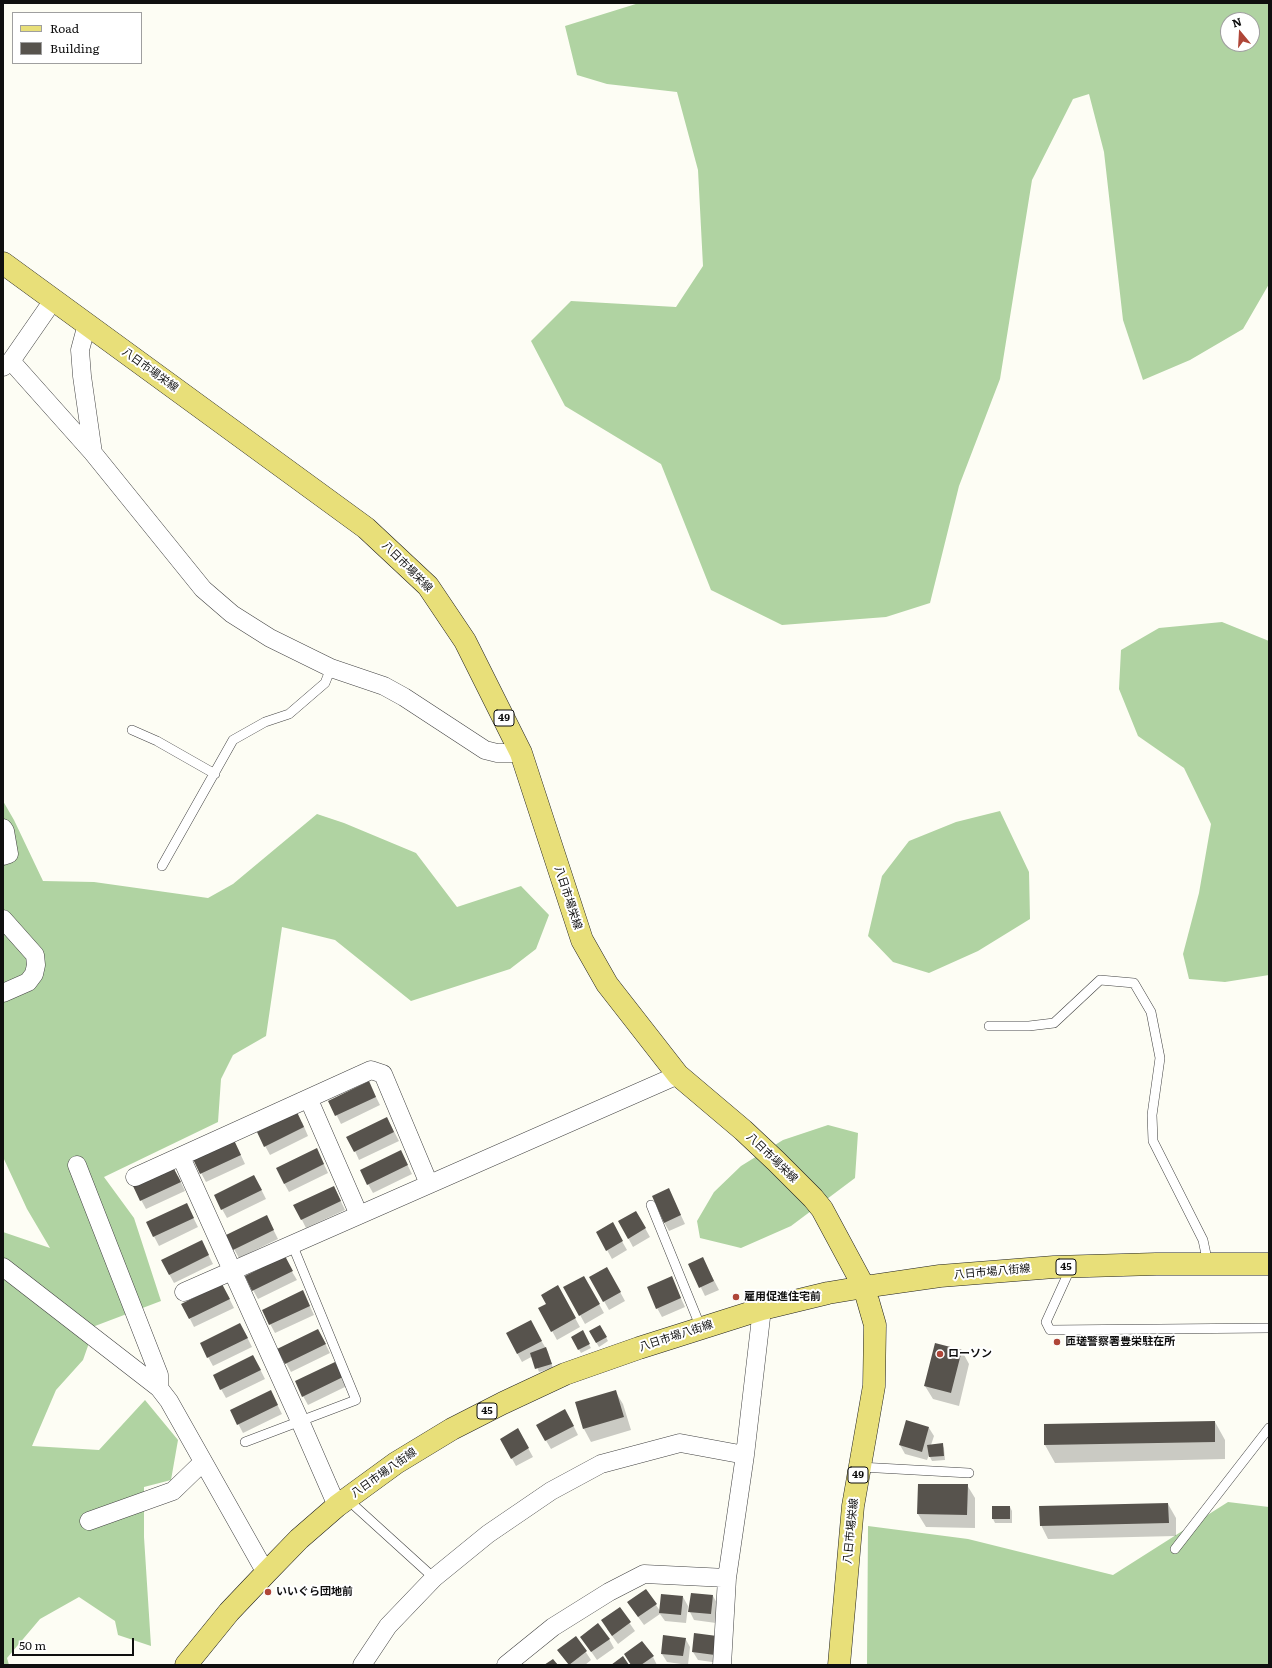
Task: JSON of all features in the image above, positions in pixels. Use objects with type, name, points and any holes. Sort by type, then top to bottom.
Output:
[{"type":"main road","name":"八日市場栄線","points":[[3,263],[366,528],[428,586],[465,641],[521,753],[582,940],[607,984],[678,1075],[743,1130],[813,1198],[822,1209],[864,1287],[875,1325],[874,1386],[853,1506],[839,1665]]},
{"type":"main road","name":"八日市場八街線","points":[[186,1665],[229,1612],[266,1573],[299,1539],[342,1503],[396,1463],[452,1430],[503,1403],[565,1374],[639,1348],[762,1309],[864,1287],[940,1276],[1072,1266],[1269,1264]]},
{"type":"street","points":[[54,300],[7,364],[93,453],[203,589],[232,614],[270,638],[331,668],[384,686],[404,697],[486,750],[497,753],[521,753]]},
{"type":"street","points":[[88,324],[80,350],[82,376],[93,453]]},
{"type":"street","points":[[3,828],[5,831],[9,854],[3,856]]},
{"type":"street","points":[[3,919],[35,956],[36,965],[34,974],[28,982],[3,993]]},
{"type":"street","points":[[135,1177],[309,1100],[372,1070],[383,1074],[428,1184]]},
{"type":"street","points":[[184,1292],[678,1075]]},
{"type":"street","points":[[309,1100],[359,1215]]},
{"type":"street","points":[[181,1157],[300,1421],[342,1503]]},
{"type":"street","points":[[77,1165],[159,1375],[159,1388]]},
{"type":"street","points":[[3,1267],[159,1388],[169,1401],[266,1573]]},
{"type":"street","points":[[722,1665],[727,1578],[745,1455],[762,1309]]},
{"type":"street","points":[[362,1665],[388,1626],[434,1578],[488,1534],[551,1491],[601,1464],[680,1443],[745,1455]]},
{"type":"street","points":[[89,1521],[173,1491],[203,1462]]},
{"type":"street","points":[[506,1665],[553,1627],[609,1592],[644,1574],[727,1578]]},
{"type":"lane","points":[[162,866],[233,740],[265,722],[289,714],[325,683],[331,668]]},
{"type":"lane","points":[[132,730],[157,741],[215,774]]},
{"type":"lane","points":[[989,1026],[1028,1026],[1054,1023],[1100,980],[1134,983],[1151,1012],[1160,1058],[1152,1115],[1153,1140],[1203,1240],[1208,1264]]},
{"type":"lane","points":[[651,1205],[701,1328]]},
{"type":"lane","points":[[245,1442],[356,1400],[292,1244]]},
{"type":"lane","points":[[1072,1266],[1046,1322],[1050,1330],[1269,1328]]},
{"type":"lane","points":[[1175,1549],[1269,1428]]},
{"type":"lane","points":[[860,1467],[969,1472]]},
{"type":"lane","points":[[342,1503],[434,1578]]},
{"type":"green space","points":[[639,3],[1269,3],[1269,284],[1243,329],[1190,360],[1143,380],[1123,320],[1104,152],[1089,94],[1073,99],[1032,180],[1000,379],[959,486],[930,603],[886,617],[782,625],[711,590],[661,464],[565,406],[531,341],[571,301],[676,307],[703,266],[698,170],[677,92],[607,84],[577,75],[565,26]]},
{"type":"green space","points":[[1222,622],[1269,641],[1269,975],[1225,982],[1189,979],[1183,954],[1199,893],[1211,824],[1184,768],[1138,736],[1119,689],[1121,650],[1159,628]]},
{"type":"green space","points":[[3,801],[14,820],[43,881],[94,882],[208,898],[233,884],[317,814],[344,823],[416,853],[457,907],[521,886],[549,915],[536,949],[510,969],[411,1001],[335,940],[282,927],[266,1036],[233,1055],[221,1079],[218,1122],[104,1177],[134,1218],[161,1301],[95,1326],[83,1360],[56,1390],[32,1446],[99,1450],[145,1400],[178,1440],[171,1480],[144,1487],[144,1537],[151,1646],[118,1635],[115,1621],[79,1597],[40,1619],[7,1658],[9,1665],[3,1665],[3,1232],[50,1248],[27,1209],[3,1157]]},
{"type":"green space","points":[[1000,811],[1029,872],[1030,919],[978,951],[929,973],[893,962],[868,936],[882,876],[909,841],[956,822]]},
{"type":"green space","points":[[828,1125],[858,1133],[855,1178],[791,1226],[741,1248],[700,1238],[697,1221],[714,1192],[741,1166],[783,1140]]},
{"type":"green space","points":[[1228,1502],[1269,1507],[1269,1665],[867,1665],[868,1526],[968,1539],[1113,1575]]},
{"type":"building","points":[[369,1081],[376,1097],[335,1116],[328,1101]]},
{"type":"building","points":[[297,1112],[304,1127],[264,1147],[257,1132]]},
{"type":"building","points":[[387,1117],[394,1132],[354,1152],[346,1137]]},
{"type":"building","points":[[234,1140],[241,1155],[200,1174],[193,1159]]},
{"type":"building","points":[[317,1148],[324,1164],[284,1184],[276,1168]]},
{"type":"building","points":[[401,1150],[408,1165],[367,1185],[360,1170]]},
{"type":"building","points":[[173,1167],[181,1182],[140,1201],[133,1186]]},
{"type":"building","points":[[254,1175],[262,1190],[221,1210],[214,1195]]},
{"type":"building","points":[[334,1186],[341,1201],[301,1220],[293,1205]]},
{"type":"building","points":[[669,1188],[681,1215],[664,1223],[652,1196]]},
{"type":"building","points":[[187,1203],[194,1218],[153,1237],[146,1222]]},
{"type":"building","points":[[636,1211],[646,1228],[628,1239],[618,1221]]},
{"type":"building","points":[[267,1215],[274,1230],[233,1250],[226,1235]]},
{"type":"building","points":[[613,1222],[623,1241],[606,1251],[596,1232]]},
{"type":"building","points":[[202,1240],[209,1255],[169,1275],[161,1260]]},
{"type":"building","points":[[285,1256],[293,1271],[252,1291],[245,1276]]},
{"type":"building","points":[[703,1257],[714,1281],[699,1288],[688,1264]]},
{"type":"building","points":[[607,1267],[621,1292],[603,1302],[589,1277]]},
{"type":"building","points":[[584,1276],[600,1304],[579,1316],[563,1287]]},
{"type":"building","points":[[672,1276],[681,1298],[656,1309],[647,1287]]},
{"type":"building","points":[[222,1284],[230,1299],[189,1319],[181,1304]]},
{"type":"building","points":[[558,1285],[576,1318],[551,1332],[538,1308],[546,1304],[541,1295]]},
{"type":"building","points":[[303,1290],[310,1306],[269,1325],[262,1310]]},
{"type":"building","points":[[531,1320],[542,1341],[517,1354],[506,1333]]},
{"type":"building","points":[[240,1323],[248,1338],[207,1358],[200,1343]]},
{"type":"building","points":[[600,1325],[607,1337],[596,1343],[589,1331]]},
{"type":"building","points":[[318,1329],[326,1344],[285,1364],[277,1349]]},
{"type":"building","points":[[583,1330],[590,1344],[578,1350],[571,1337]]},
{"type":"building","points":[[935,1343],[962,1350],[951,1393],[924,1386]]},
{"type":"building","points":[[546,1347],[552,1364],[535,1369],[530,1353]]},
{"type":"building","points":[[253,1355],[261,1370],[220,1390],[213,1375]]},
{"type":"building","points":[[335,1362],[343,1377],[302,1397],[295,1381]]},
{"type":"building","points":[[271,1390],[278,1405],[237,1425],[230,1410]]},
{"type":"building","points":[[616,1390],[624,1417],[583,1429],[575,1402]]},
{"type":"building","points":[[565,1409],[574,1426],[545,1441],[536,1425]]},
{"type":"building","points":[[906,1420],[929,1427],[922,1452],[899,1445]]},
{"type":"building","points":[[1215,1421],[1215,1442],[1044,1445],[1044,1424]]},
{"type":"building","points":[[518,1428],[529,1448],[511,1459],[500,1439]]},
{"type":"building","points":[[943,1443],[944,1456],[929,1457],[927,1445]]},
{"type":"building","points":[[918,1484],[968,1484],[967,1515],[917,1514]]},
{"type":"building","points":[[1168,1503],[1169,1523],[1040,1526],[1039,1506]]},
{"type":"building","points":[[992,1506],[1010,1506],[1010,1519],[992,1519]]},
{"type":"building","points":[[646,1589],[657,1604],[638,1617],[627,1602]]},
{"type":"building","points":[[691,1593],[713,1595],[711,1614],[688,1612]]},
{"type":"building","points":[[661,1594],[683,1596],[681,1615],[659,1613]]},
{"type":"building","points":[[620,1607],[631,1622],[612,1636],[601,1620]]},
{"type":"building","points":[[598,1623],[610,1639],[591,1652],[580,1637]]},
{"type":"building","points":[[694,1633],[717,1636],[715,1655],[692,1652]]},
{"type":"building","points":[[663,1635],[686,1638],[683,1656],[661,1654]]},
{"type":"building","points":[[576,1636],[587,1651],[569,1665],[557,1650]]},
{"type":"building","points":[[642,1641],[654,1656],[641,1665],[631,1665],[624,1654]]},
{"type":"building","points":[[623,1656],[629,1665],[611,1665]]},
{"type":"building","points":[[553,1659],[558,1665],[544,1665]]},
{"type":"place","name":"雇用促進住宅前","points":[[736,1297]]},
{"type":"place","name":"匝瑳警察署豊栄駐在所","points":[[1057,1342]]},
{"type":"place","name":"ローソン","points":[[940,1354]]},
{"type":"place","name":"いいぐら団地前","points":[[268,1592]]}]
